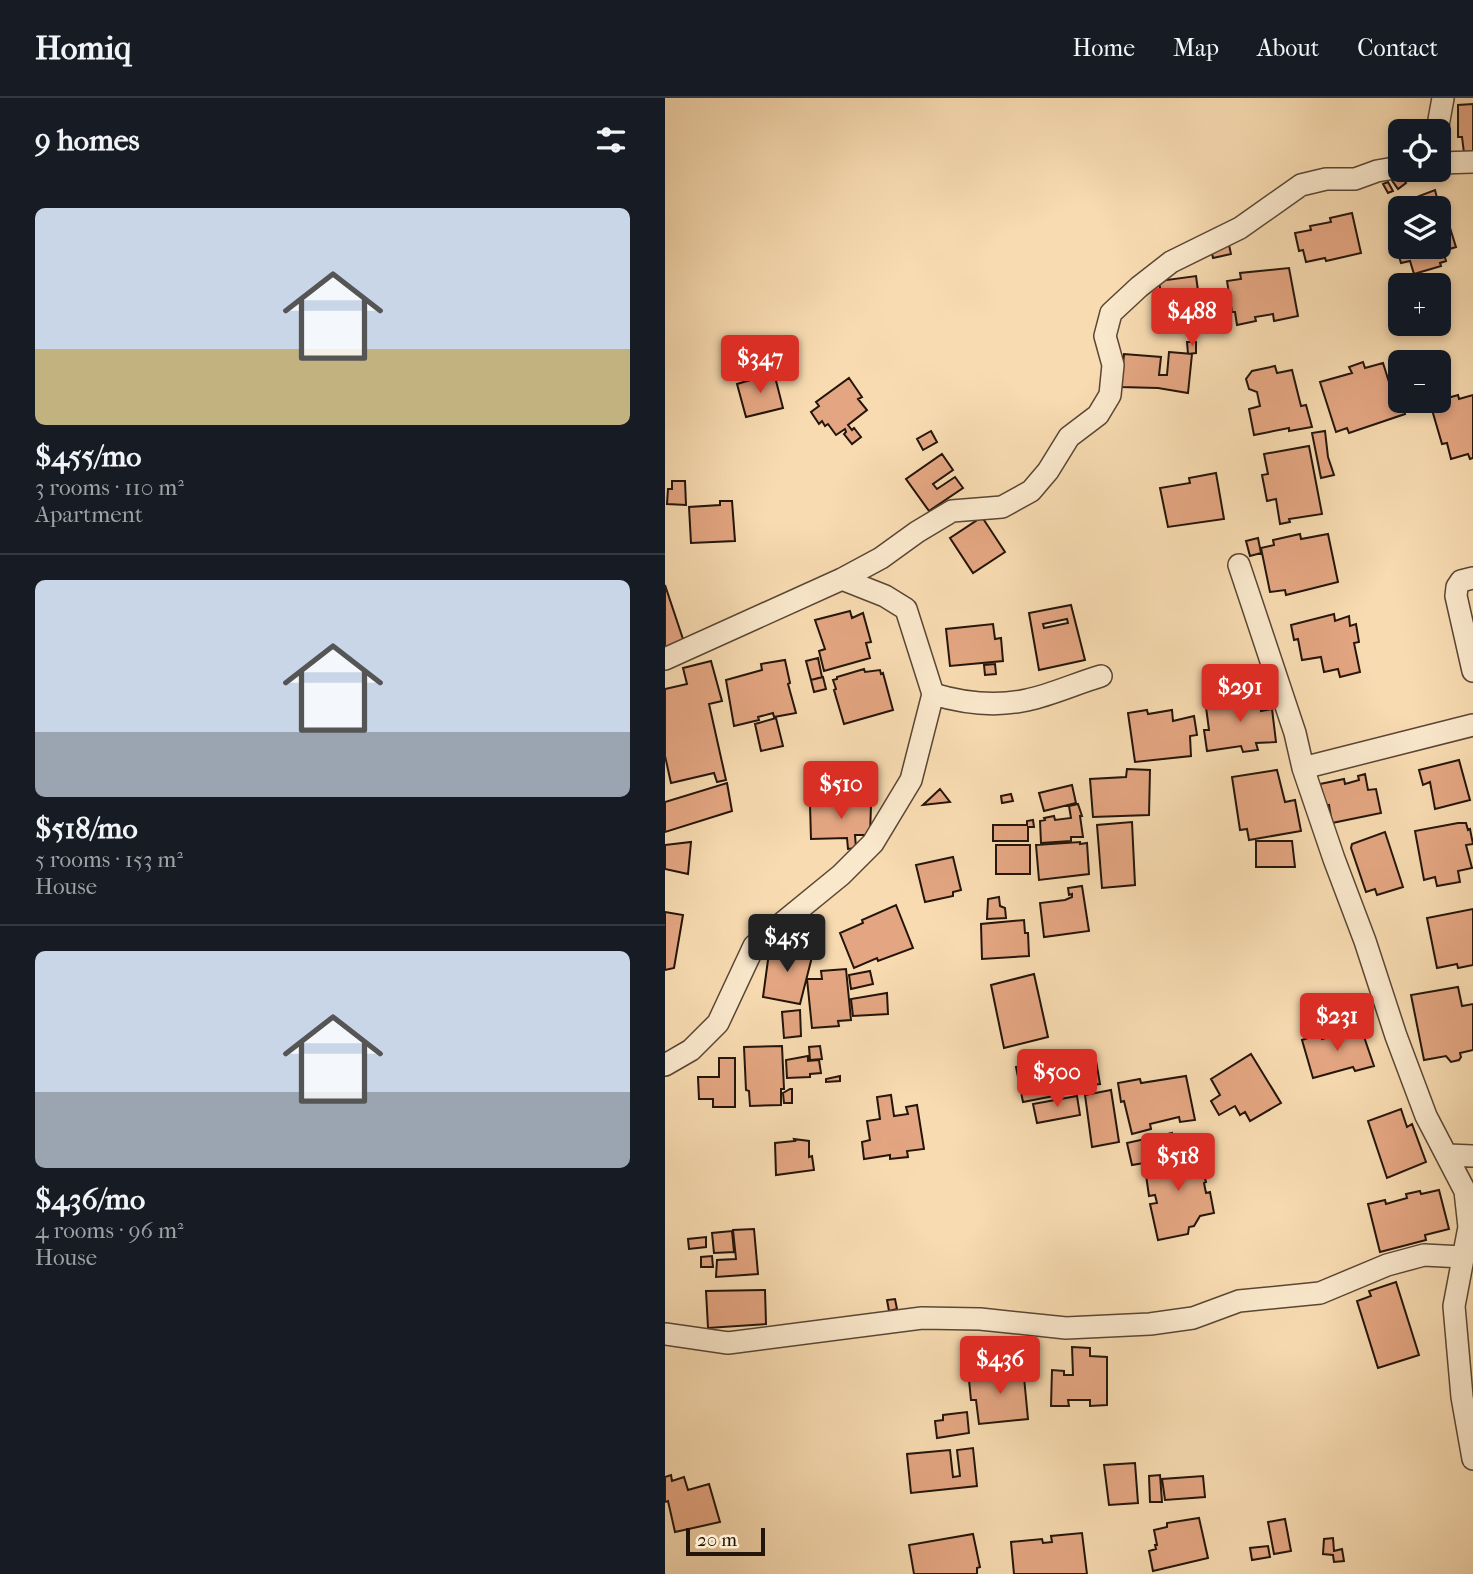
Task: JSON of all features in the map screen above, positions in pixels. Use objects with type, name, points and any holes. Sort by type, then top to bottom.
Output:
[{"type":"street","points":[[1439,119],[1443,98]]},
{"type":"street","points":[[1451,163],[1473,162]]},
{"type":"street","points":[[665,659],[842,579],[881,558],[952,511],[1002,507],[1031,491],[1048,471],[1069,437],[1098,415],[1110,394],[1113,365],[1105,336],[1111,313],[1139,286],[1171,262],[1240,228],[1301,185],[1326,179],[1355,179],[1388,169]]},
{"type":"street","points":[[1239,565],[1295,733],[1303,768],[1365,941],[1395,1037],[1426,1116],[1465,1191],[1469,1227],[1454,1306],[1462,1397],[1473,1459]]},
{"type":"street","points":[[1473,578],[1461,581],[1456,596],[1473,671]]},
{"type":"street","points":[[665,1065],[691,1050],[718,1023],[754,946],[815,898],[873,843],[911,780],[933,694],[905,609],[885,596],[842,579]]},
{"type":"street","points":[[933,694],[979,704],[1027,700],[1101,676]]},
{"type":"street","points":[[1303,768],[1473,725]]},
{"type":"street","points":[[1448,1155],[1473,1156]]},
{"type":"street","points":[[665,1334],[728,1343],[922,1318],[980,1319],[1066,1328],[1150,1324],[1193,1318],[1239,1301],[1319,1293],[1387,1265],[1424,1255],[1464,1257]]},
{"type":"building","points":[[1473,104],[1473,153],[1464,153],[1462,137],[1458,137],[1458,105]]},
{"type":"building","points":[[1388,182],[1393,191],[1388,193],[1383,184]]},
{"type":"building","points":[[1393,182],[1405,182],[1406,183],[1398,189]]},
{"type":"building","points":[[1435,190],[1437,196],[1419,196]]},
{"type":"building","points":[[1352,213],[1361,253],[1326,261],[1325,258],[1306,262],[1303,250],[1299,251],[1295,233],[1311,230],[1310,226],[1331,222],[1330,218]]},
{"type":"building","points":[[1451,231],[1456,247],[1451,249]]},
{"type":"building","points":[[1229,245],[1231,254],[1213,258],[1211,249]]},
{"type":"building","points":[[1400,259],[1446,261],[1440,263],[1441,266],[1417,273],[1414,273],[1410,261],[1401,263]]},
{"type":"building","points":[[1289,268],[1298,316],[1274,321],[1273,314],[1255,317],[1256,321],[1237,325],[1227,281],[1241,279],[1240,273]]},
{"type":"building","points":[[1196,276],[1200,305],[1195,306],[1197,319],[1173,322],[1171,309],[1163,310],[1159,281]]},
{"type":"building","points":[[1187,342],[1196,342],[1196,353],[1188,354]]},
{"type":"building","points":[[1169,352],[1192,354],[1188,393],[1158,388],[1121,387],[1124,354],[1161,357],[1159,375],[1167,375]]},
{"type":"building","points":[[1363,362],[1365,368],[1383,363],[1388,379],[1388,413],[1405,414],[1349,433],[1347,428],[1336,432],[1320,382],[1352,373],[1349,367]]},
{"type":"building","points":[[1275,366],[1277,373],[1292,370],[1301,406],[1306,405],[1312,427],[1289,431],[1289,428],[1254,435],[1249,409],[1260,406],[1257,392],[1249,389],[1246,379],[1252,371]]},
{"type":"building","points":[[774,373],[783,408],[746,417],[737,384]]},
{"type":"building","points":[[849,378],[862,397],[858,399],[867,410],[848,425],[861,437],[852,444],[844,434],[845,429],[836,435],[828,424],[825,426],[822,421],[819,424],[811,412],[819,406],[816,402]]},
{"type":"building","points":[[1458,395],[1459,399],[1473,395],[1473,458],[1470,459],[1468,454],[1451,459],[1447,443],[1442,444],[1433,413],[1451,413],[1451,397]]},
{"type":"building","points":[[931,431],[937,442],[923,450],[917,439]]},
{"type":"building","points":[[1325,431],[1328,457],[1334,475],[1321,478],[1312,433]]},
{"type":"building","points":[[1309,446],[1322,514],[1289,519],[1290,522],[1280,524],[1276,499],[1267,501],[1262,475],[1268,474],[1264,454]]},
{"type":"building","points":[[942,454],[953,470],[933,484],[937,489],[955,477],[963,488],[929,511],[906,479]]},
{"type":"building","points":[[1216,473],[1224,519],[1168,527],[1160,488],[1190,483],[1189,478]]},
{"type":"building","points":[[672,481],[685,481],[686,505],[667,504],[668,489],[672,489]]},
{"type":"building","points":[[720,501],[732,501],[735,541],[691,543],[689,507],[720,505]]},
{"type":"building","points":[[982,517],[1005,552],[973,573],[950,538]]},
{"type":"building","points":[[1300,534],[1301,539],[1328,534],[1338,582],[1286,595],[1285,590],[1270,592],[1261,548],[1274,545],[1273,540]]},
{"type":"building","points":[[1258,538],[1261,553],[1250,556],[1246,541]]},
{"type":"building","points":[[665,585],[684,642],[665,648]]},
{"type":"building","points":[[1071,605],[1085,660],[1039,670],[1029,613]],"holes":[[[1067,619],[1068,623],[1044,628],[1043,624]]]},
{"type":"building","points":[[850,611],[852,618],[863,613],[871,642],[866,643],[870,658],[824,671],[819,651],[825,649],[815,620]]},
{"type":"building","points":[[1334,614],[1335,621],[1349,616],[1350,626],[1356,624],[1359,642],[1354,643],[1360,672],[1340,677],[1338,669],[1324,672],[1321,657],[1302,660],[1298,639],[1294,640],[1291,625]]},
{"type":"building","points":[[993,624],[995,639],[1001,638],[1003,661],[950,666],[946,629]]},
{"type":"building","points":[[818,658],[822,677],[811,680],[806,661]]},
{"type":"building","points":[[785,660],[796,713],[774,717],[773,713],[758,717],[759,720],[734,726],[726,680],[762,670],[761,664]]},
{"type":"building","points":[[711,661],[722,701],[709,704],[726,780],[717,782],[714,773],[671,783],[665,756],[665,689],[687,684],[683,668]]},
{"type":"building","points":[[995,664],[996,674],[985,675],[984,665]]},
{"type":"building","points":[[864,669],[865,672],[880,670],[881,674],[883,673],[893,710],[844,724],[833,680]]},
{"type":"building","points":[[823,677],[826,689],[814,692],[811,680]]},
{"type":"building","points":[[1258,690],[1261,711],[1272,709],[1276,742],[1256,743],[1258,750],[1243,752],[1241,746],[1207,751],[1204,730],[1209,730],[1206,707],[1237,704],[1236,693]]},
{"type":"building","points":[[1147,710],[1148,714],[1172,710],[1173,721],[1194,716],[1197,735],[1190,736],[1191,756],[1135,762],[1128,713]]},
{"type":"building","points":[[776,718],[783,746],[761,751],[755,724]]},
{"type":"building","points":[[1459,760],[1470,800],[1435,809],[1430,782],[1423,785],[1419,770]]},
{"type":"building","points":[[1127,769],[1150,770],[1149,815],[1093,817],[1090,779],[1126,777]]},
{"type":"building","points":[[1277,770],[1285,802],[1295,800],[1301,831],[1249,840],[1247,829],[1240,830],[1232,777]]},
{"type":"building","points":[[1365,774],[1368,790],[1376,789],[1381,813],[1332,823],[1329,805],[1325,806],[1320,784],[1344,779],[1345,784],[1359,780],[1358,776]]},
{"type":"building","points":[[727,783],[732,811],[665,832],[665,802]]},
{"type":"building","points":[[1072,785],[1076,803],[1044,811],[1039,793]]},
{"type":"building","points":[[940,789],[950,802],[923,805]]},
{"type":"building","points":[[847,794],[859,794],[859,806],[871,805],[870,835],[855,835],[856,848],[848,849],[847,838],[811,839],[810,805],[848,804]]},
{"type":"building","points":[[1011,794],[1013,801],[1002,803],[1001,796]]},
{"type":"building","points":[[1078,804],[1082,816],[1083,837],[1071,837],[1071,841],[1041,843],[1040,821],[1054,816],[1055,820],[1071,818],[1069,806]]},
{"type":"building","points":[[1033,820],[1034,827],[1028,827],[1028,841],[993,841],[993,825],[1027,825],[1027,821]]},
{"type":"building","points":[[1132,822],[1135,885],[1102,888],[1097,825]]},
{"type":"building","points":[[1466,823],[1468,830],[1470,829],[1473,844],[1466,845],[1472,868],[1458,871],[1460,882],[1437,886],[1435,877],[1424,880],[1415,831]]},
{"type":"building","points":[[1385,832],[1403,887],[1377,895],[1375,889],[1366,892],[1351,848],[1352,844]]},
{"type":"building","points":[[1256,841],[1292,841],[1295,867],[1256,867]]},
{"type":"building","points":[[691,842],[688,874],[665,869],[665,845]]},
{"type":"building","points":[[1087,843],[1089,874],[1039,880],[1036,845]]},
{"type":"building","points":[[996,845],[1030,845],[1030,874],[996,874]]},
{"type":"building","points":[[953,857],[961,890],[953,892],[953,896],[925,902],[916,865]]},
{"type":"building","points":[[1082,886],[1089,931],[1044,937],[1040,903],[1065,900],[1072,897],[1068,888]]},
{"type":"building","points":[[999,897],[1000,906],[1005,908],[1006,918],[987,919],[988,899]]},
{"type":"building","points":[[896,905],[913,948],[854,968],[840,933]]},
{"type":"building","points":[[1473,909],[1473,965],[1458,968],[1457,964],[1437,968],[1427,918]]},
{"type":"building","points":[[665,912],[683,915],[674,968],[665,970]]},
{"type":"building","points":[[1024,920],[1025,933],[1028,933],[1029,956],[982,959],[981,924]]},
{"type":"building","points":[[770,945],[813,953],[800,1004],[763,997]]},
{"type":"building","points":[[846,969],[851,1020],[838,1021],[839,1026],[812,1028],[807,979],[822,979],[821,971]]},
{"type":"building","points":[[870,971],[873,984],[851,989],[849,975]]},
{"type":"building","points":[[1034,974],[1048,1037],[1004,1048],[991,985]]},
{"type":"building","points":[[1458,987],[1462,1006],[1473,1004],[1473,1050],[1460,1053],[1459,1060],[1451,1062],[1446,1056],[1424,1060],[1411,995]]},
{"type":"building","points":[[887,993],[888,1014],[853,1016],[851,999]]},
{"type":"building","points":[[800,1010],[801,1036],[784,1038],[782,1012]]},
{"type":"building","points":[[1361,1028],[1374,1066],[1355,1071],[1353,1067],[1313,1078],[1302,1040],[1320,1034],[1322,1039]]},
{"type":"building","points":[[782,1046],[784,1089],[781,1089],[781,1105],[750,1106],[749,1091],[746,1090],[744,1047]]},
{"type":"building","points":[[820,1046],[822,1059],[810,1060],[809,1047]]},
{"type":"building","points":[[1084,1054],[1085,1057],[1095,1055],[1100,1084],[1090,1085],[1090,1089],[1023,1102],[1016,1067]]},
{"type":"building","points":[[1251,1054],[1281,1103],[1250,1121],[1245,1112],[1240,1115],[1235,1106],[1219,1115],[1211,1101],[1220,1095],[1211,1079]]},
{"type":"building","points":[[808,1056],[808,1061],[819,1060],[821,1073],[810,1074],[810,1077],[787,1078],[786,1060]]},
{"type":"building","points":[[719,1058],[735,1058],[735,1107],[713,1107],[713,1099],[699,1099],[698,1077],[719,1077]]},
{"type":"building","points":[[840,1076],[840,1081],[826,1082],[826,1079]]},
{"type":"building","points":[[1186,1076],[1195,1120],[1180,1122],[1179,1117],[1150,1124],[1151,1129],[1132,1134],[1124,1101],[1121,1102],[1118,1083],[1140,1079],[1141,1083]]},
{"type":"building","points":[[790,1089],[792,1103],[784,1103],[783,1093]]},
{"type":"building","points":[[1111,1090],[1119,1142],[1092,1147],[1085,1095]]},
{"type":"building","points":[[891,1095],[894,1116],[908,1114],[906,1107],[917,1105],[924,1149],[907,1151],[908,1157],[890,1159],[890,1155],[864,1159],[862,1142],[870,1140],[867,1121],[880,1119],[877,1097]]},
{"type":"building","points":[[1077,1096],[1080,1115],[1037,1123],[1033,1104]]},
{"type":"building","points":[[1401,1109],[1407,1127],[1412,1124],[1426,1162],[1387,1178],[1368,1121]]},
{"type":"building","points":[[1172,1133],[1173,1144],[1168,1145],[1169,1151],[1150,1155],[1150,1162],[1132,1165],[1127,1143]]},
{"type":"building","points":[[794,1139],[809,1141],[809,1157],[812,1156],[814,1170],[776,1175],[775,1143],[795,1141]]},
{"type":"building","points":[[1194,1148],[1198,1164],[1201,1163],[1206,1193],[1210,1192],[1214,1213],[1200,1216],[1194,1226],[1189,1227],[1188,1234],[1158,1240],[1150,1204],[1157,1203],[1155,1195],[1149,1196],[1145,1168],[1157,1168],[1155,1156]]},
{"type":"building","points":[[1439,1190],[1449,1229],[1425,1235],[1426,1240],[1380,1252],[1368,1204],[1385,1200],[1386,1204],[1407,1198],[1406,1194]]},
{"type":"building","points":[[754,1229],[758,1274],[716,1277],[717,1260],[736,1259],[733,1230]]},
{"type":"building","points":[[732,1231],[734,1252],[714,1253],[712,1233]]},
{"type":"building","points":[[706,1237],[706,1247],[689,1249],[688,1239]]},
{"type":"building","points":[[712,1256],[713,1267],[701,1267],[701,1257]]},
{"type":"building","points":[[1396,1282],[1419,1355],[1378,1368],[1357,1301],[1371,1296],[1369,1291]]},
{"type":"building","points":[[765,1290],[766,1324],[708,1328],[706,1291]]},
{"type":"building","points":[[895,1299],[897,1309],[889,1311],[887,1300]]},
{"type":"building","points":[[1072,1347],[1090,1348],[1090,1356],[1107,1357],[1107,1405],[1090,1406],[1090,1400],[1068,1400],[1069,1406],[1051,1406],[1052,1370],[1073,1375]]},
{"type":"building","points":[[1023,1367],[1028,1419],[979,1424],[976,1400],[971,1400],[969,1380],[983,1378],[982,1371]]},
{"type":"building","points":[[967,1412],[969,1433],[937,1438],[935,1421],[943,1420],[943,1415]]},
{"type":"building","points":[[973,1448],[977,1486],[911,1493],[907,1454],[950,1450],[953,1477],[960,1476],[957,1450]]},
{"type":"building","points":[[1135,1463],[1138,1503],[1109,1505],[1104,1465]]},
{"type":"building","points":[[671,1475],[672,1481],[684,1477],[688,1490],[709,1484],[720,1522],[675,1532],[668,1501],[665,1502],[665,1477]]},
{"type":"building","points":[[1160,1475],[1162,1502],[1150,1502],[1149,1476]]},
{"type":"building","points":[[1203,1476],[1205,1497],[1165,1500],[1162,1479]]},
{"type":"building","points":[[1199,1518],[1208,1558],[1153,1571],[1149,1551],[1156,1549],[1157,1545],[1154,1530],[1167,1527],[1167,1523]]},
{"type":"building","points":[[1285,1519],[1291,1551],[1274,1554],[1268,1522]]},
{"type":"building","points":[[1082,1533],[1087,1574],[1014,1574],[1011,1542],[1042,1539],[1043,1543],[1052,1542],[1051,1536]]},
{"type":"building","points":[[973,1534],[980,1567],[977,1568],[977,1574],[914,1574],[909,1545]]},
{"type":"building","points":[[1333,1538],[1334,1551],[1342,1549],[1344,1561],[1334,1562],[1333,1555],[1323,1554],[1324,1539]]},
{"type":"building","points":[[1268,1546],[1270,1557],[1252,1560],[1250,1548]]}]
